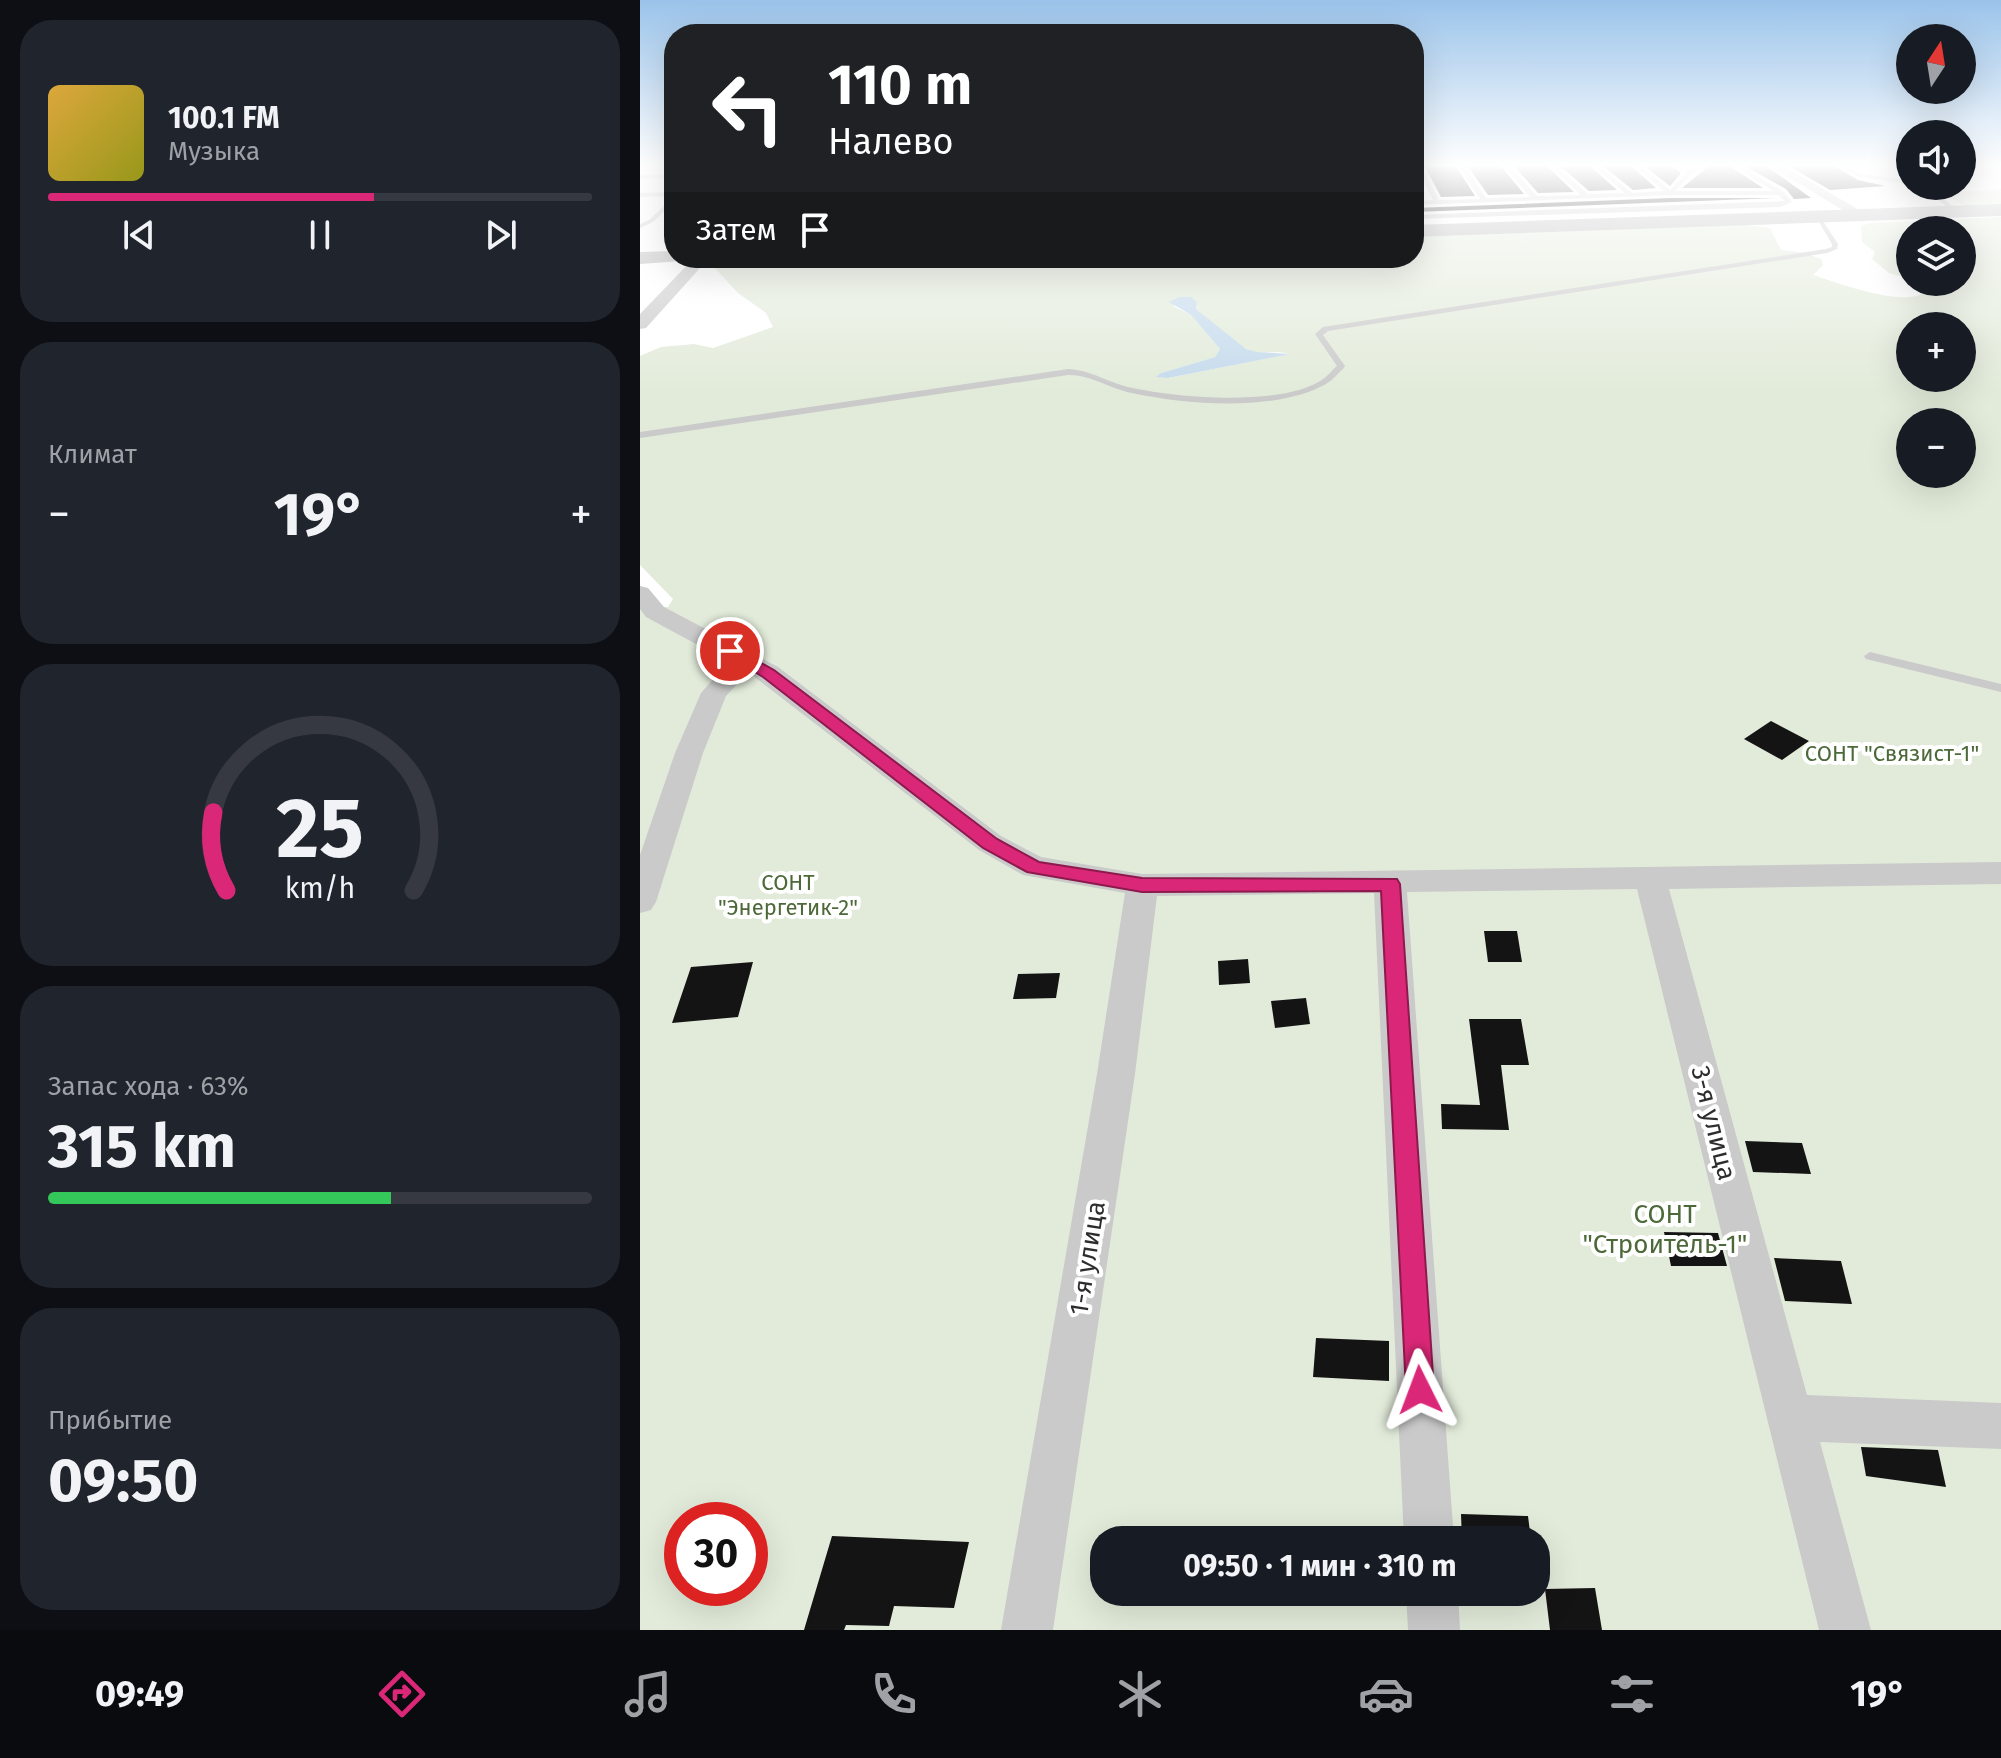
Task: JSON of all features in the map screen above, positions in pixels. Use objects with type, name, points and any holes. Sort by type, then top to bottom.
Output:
[{"type":"main road","points":[[640,258],[664,257]]},
{"type":"street","points":[[640,324],[693,268]]},
{"type":"street","points":[[640,593],[655,612],[753,664],[833,721],[990,843],[1034,867],[1142,885],[1390,884],[1650,876],[2001,873]]},
{"type":"street","points":[[640,902],[689,753],[714,693],[730,676],[753,664]]},
{"type":"street","name":"3-я улица","points":[[1650,876],[1845,1630]]},
{"type":"street","points":[[1390,884],[1428,1526]]},
{"type":"street","name":"1-я улица","points":[[1027,1630],[1116,1074],[1142,885]]},
{"type":"street","points":[[1789,1417],[2001,1426]]},
{"type":"street","points":[[1433,1606],[1434,1630]]},
{"type":"lane","points":[[640,435],[1068,372],[1095,374],[1134,391],[1224,399],[1277,397],[1323,385],[1335,377],[1341,366],[1319,334],[1326,329],[1827,251],[1835,248],[1833,241]]},
{"type":"lane","points":[[1870,656],[2001,688]]},
{"type":"green space","points":[[1424,241],[1777,241],[1781,250],[1821,259],[1823,265],[1813,275],[1855,289],[1905,297],[1976,296],[1976,241],[2001,241],[2001,1630],[640,1630],[640,607],[668,607],[673,599],[640,565],[640,356],[661,347],[694,344],[713,348],[773,327],[766,313],[738,293],[715,268],[1424,268]],"holes":[[[1197,302],[1196,309],[1224,335],[1248,350],[1289,354],[1168,378],[1158,377],[1161,373],[1215,357],[1220,349],[1191,315],[1173,306]]]},
{"type":"green space","points":[[1862,241],[1896,241],[1896,275],[1872,259],[1875,252]]},
{"type":"water","points":[[1180,297],[1191,297],[1197,302],[1196,309],[1246,349],[1290,354],[1168,378],[1156,377],[1215,357],[1220,349],[1191,315],[1169,302]]},
{"type":"building","points":[[1771,721],[1809,741],[1782,760],[1744,739]]},
{"type":"building","points":[[1484,931],[1517,931],[1522,962],[1488,962]]},
{"type":"building","points":[[1248,959],[1250,983],[1219,985],[1218,961]]},
{"type":"building","points":[[753,962],[738,1017],[672,1023],[691,967]]},
{"type":"building","points":[[1060,973],[1056,998],[1013,999],[1018,974]]},
{"type":"building","points":[[1306,998],[1310,1024],[1275,1028],[1271,1001]]},
{"type":"building","points":[[1469,1019],[1521,1019],[1529,1065],[1501,1065],[1509,1130],[1442,1129],[1441,1104],[1480,1105]]},
{"type":"building","points":[[1745,1141],[1802,1143],[1811,1174],[1753,1172]]},
{"type":"building","points":[[1664,1232],[1718,1233],[1727,1266],[1671,1266]]},
{"type":"building","points":[[1774,1258],[1841,1261],[1852,1304],[1785,1301]]},
{"type":"building","points":[[1316,1338],[1389,1341],[1389,1381],[1313,1377]]},
{"type":"building","points":[[1861,1447],[1938,1450],[1946,1487],[1866,1476]]},
{"type":"building","points":[[1461,1514],[1528,1516],[1529,1526],[1461,1526]]},
{"type":"building","points":[[832,1536],[969,1542],[954,1608],[894,1606],[889,1626],[846,1625],[844,1630],[804,1630]]},
{"type":"building","points":[[1595,1588],[1602,1630],[1550,1630],[1547,1606],[1550,1606],[1550,1589]]},
{"type":"route","points":[[730,651],[769,673],[990,843],[1034,867],[1142,885],[1390,884],[1420,1390]]},
{"type":"park label","name":"СОНТ \"Связист-1\"","points":[[1892,753]]},
{"type":"park label","name":"СОНТ \"Энергетик-2\"","points":[[788,894]]},
{"type":"park label","name":"СОНТ \"Строитель-1\"","points":[[1665,1229]]}]
